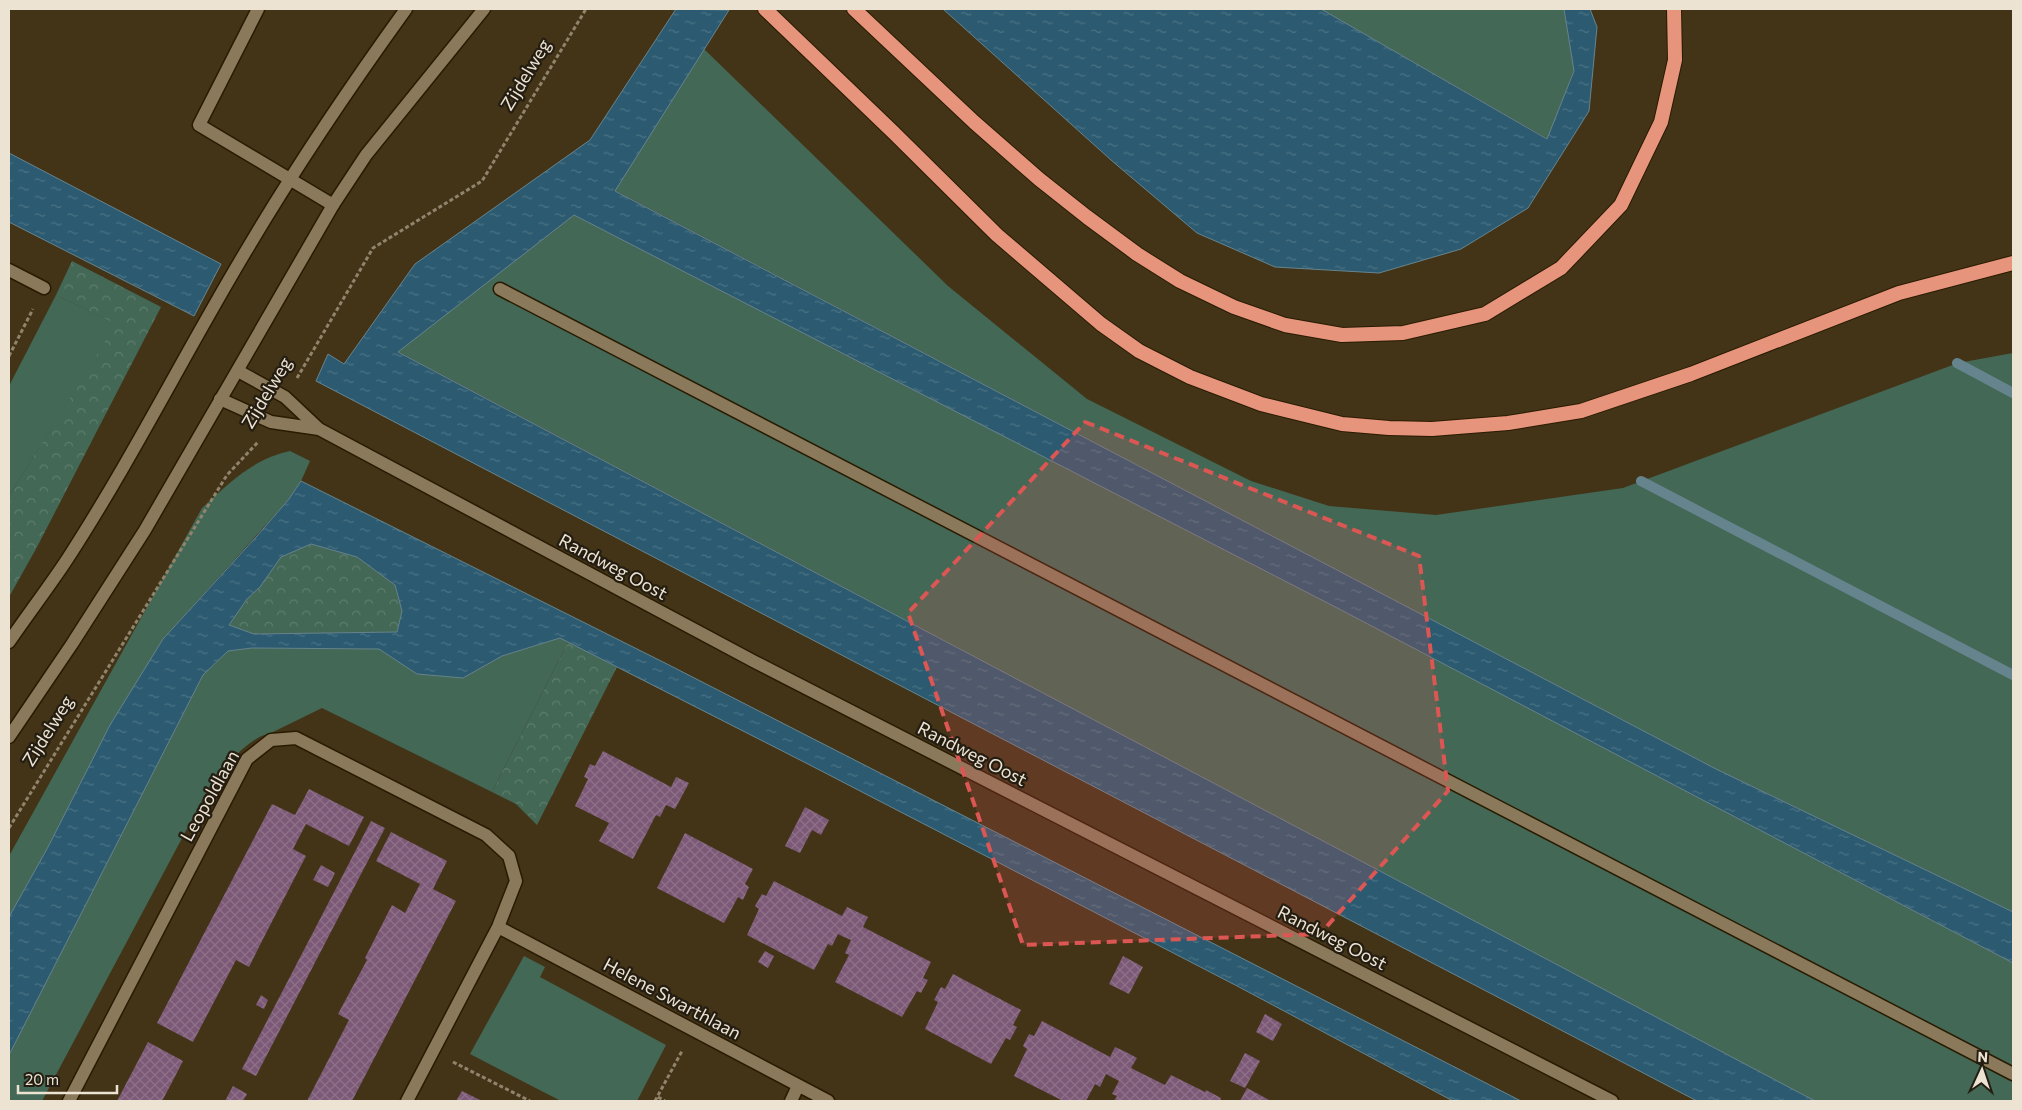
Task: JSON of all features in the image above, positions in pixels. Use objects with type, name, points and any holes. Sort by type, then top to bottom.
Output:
[{"type":"highway","points":[[765,9],[997,235],[1068,297],[1116,335],[1139,351],[1190,376],[1260,404],[1342,424],[1432,429],[1508,424],[1581,411],[1691,374],[1899,293],[2013,263]]},
{"type":"highway","points":[[846,9],[872,26]]},
{"type":"highway","points":[[854,9],[974,122],[1039,179],[1137,254],[1180,281],[1234,307],[1285,325],[1342,335],[1403,332],[1485,314],[1561,268],[1620,205],[1661,122],[1675,60],[1674,9]]},
{"type":"highway","points":[[860,9],[872,26]]},
{"type":"street","points":[[258,9],[199,125],[333,205]]},
{"type":"street","points":[[9,642],[67,558],[152,417],[290,179],[343,97],[406,9]]},
{"type":"street","name":"Zijdelweg","points":[[9,737],[72,644],[145,530],[333,205],[366,155],[484,9]]},
{"type":"street","points":[[9,270],[44,288]]},
{"type":"street","points":[[500,289],[2013,1074]]},
{"type":"street","name":"Randweg Oost","points":[[238,371],[285,397],[319,429],[764,667],[1612,1101]]},
{"type":"street","name":"Randweg Oost","points":[[220,400],[271,422],[319,429]]},
{"type":"street","name":"Leopoldlaan","points":[[69,1101],[247,759],[271,740],[296,738],[486,835],[509,856],[516,881],[498,928],[407,1101]]},
{"type":"street","name":"Helene Swarthlaan","points":[[498,928],[828,1101]]},
{"type":"street","points":[[790,1101],[798,1086]]},
{"type":"path","name":"Zijdelweg","points":[[285,397],[373,248],[482,181],[586,9]]},
{"type":"path","points":[[9,356],[44,288]]},
{"type":"path","name":"Zijdelweg","points":[[9,828],[227,475],[262,438],[271,422]]},
{"type":"path","points":[[665,1101],[656,1099],[693,1030]]},
{"type":"path","points":[[433,1052],[530,1101]]},
{"type":"highlighted area","points":[[1085,422],[1419,556],[1448,791],[1320,934],[1023,945],[908,613]]},
{"type":"green space","points":[[1321,9],[1564,9],[1574,70],[1548,139]]},
{"type":"green space","points":[[704,49],[948,286],[1087,399],[1251,481],[1329,506],[1436,515],[1623,488],[1958,363],[2013,353],[2013,912],[1716,769],[614,190]]},
{"type":"green space","points":[[574,215],[1345,612],[2013,963],[2013,1101],[1815,1101],[397,351]]},
{"type":"green space","points":[[72,261],[161,307],[37,547],[9,597],[9,496],[116,324],[56,295]]},
{"type":"green space","points":[[56,295],[117,324],[9,496],[9,386]]},
{"type":"green space","points":[[290,451],[310,461],[301,481],[289,499],[163,639],[110,725],[48,847],[9,917],[9,856],[202,508],[242,473],[264,460]]},
{"type":"green space","points":[[311,544],[357,557],[395,585],[402,611],[397,632],[254,634],[229,625],[247,599],[260,587],[281,557]]},
{"type":"green space","points":[[560,638],[568,642],[492,792],[322,708],[254,740],[246,746],[213,780],[42,1101],[9,1101],[9,1055],[203,675],[228,651],[252,648],[379,649],[417,674],[463,678],[502,656]]},
{"type":"green space","points":[[568,642],[617,667],[537,825],[516,804],[492,792]]},
{"type":"green space","points":[[524,956],[545,967],[540,977],[666,1045],[637,1101],[561,1101],[470,1054]]},
{"type":"water","points":[[676,9],[729,10],[615,191],[1716,769],[2013,912],[2013,963],[1345,612],[574,215],[398,352],[1815,1101],[1697,1101],[316,381],[328,354],[344,364],[415,264],[590,140]]},
{"type":"water","points":[[943,9],[1321,9],[1547,139],[1574,71],[1564,9],[1590,9],[1597,27],[1589,111],[1528,208],[1461,249],[1379,273],[1275,267],[1197,233],[1111,160]]},
{"type":"water","points":[[9,153],[221,264],[194,316],[9,222]]},
{"type":"water","points":[[301,481],[667,664],[1521,1101],[1453,1101],[1239,987],[560,638],[502,656],[463,678],[417,674],[379,649],[252,648],[228,651],[203,675],[9,1055],[9,917],[48,847],[110,725],[163,639],[289,499]],"holes":[[[311,544],[357,557],[395,585],[402,611],[397,632],[254,634],[229,625],[247,599],[260,587],[281,557]]]},
{"type":"building","points":[[603,751],[671,787],[676,777],[689,783],[675,809],[666,805],[660,817],[656,815],[633,859],[599,841],[609,823],[575,806],[588,779],[584,777],[590,764],[595,766]]},
{"type":"building","points":[[309,789],[364,817],[349,846],[306,824],[293,849],[306,856],[249,967],[236,960],[193,1042],[157,1023],[272,804],[295,815]]},
{"type":"building","points":[[805,807],[829,820],[821,835],[812,830],[800,853],[785,846]]},
{"type":"building","points":[[371,821],[385,828],[256,1076],[242,1069]]},
{"type":"building","points":[[391,832],[447,861],[433,889],[456,901],[352,1101],[307,1101],[349,1020],[338,1014],[367,960],[365,958],[392,905],[405,913],[420,884],[376,861]]},
{"type":"building","points":[[685,833],[753,869],[745,884],[749,887],[743,900],[738,897],[724,923],[657,888]]},
{"type":"building","points":[[321,865],[335,873],[328,887],[313,880]]},
{"type":"building","points":[[774,881],[842,916],[847,907],[868,917],[863,927],[931,962],[923,978],[928,980],[921,993],[917,991],[902,1017],[835,982],[849,955],[845,953],[851,940],[838,934],[832,946],[828,944],[814,970],[747,935],[759,909],[755,906],[762,894],[766,896]]},
{"type":"building","points":[[765,951],[774,956],[768,968],[758,962]]},
{"type":"building","points":[[1123,956],[1143,967],[1129,994],[1109,984]]},
{"type":"building","points":[[953,974],[1021,1010],[1013,1025],[1017,1027],[1010,1040],[1006,1038],[991,1064],[925,1029],[938,1002],[934,1000],[941,987],[945,989]]},
{"type":"building","points":[[261,995],[268,1000],[264,1009],[256,1005]]},
{"type":"building","points":[[1265,1014],[1282,1024],[1273,1041],[1256,1032]]},
{"type":"building","points":[[1042,1021],[1110,1057],[1115,1047],[1126,1052],[1137,1058],[1131,1068],[1165,1085],[1171,1075],[1205,1092],[1206,1090],[1221,1098],[1220,1101],[1114,1101],[1117,1096],[1112,1094],[1119,1081],[1106,1074],[1100,1087],[1095,1084],[1086,1101],[1063,1101],[1014,1076],[1027,1049],[1023,1046],[1029,1034],[1034,1036]]},
{"type":"building","points":[[148,1042],[183,1061],[169,1088],[162,1101],[117,1101]]},
{"type":"building","points":[[1245,1053],[1260,1061],[1245,1088],[1230,1081]]},
{"type":"building","points":[[233,1086],[247,1094],[243,1101],[225,1101]]},
{"type":"building","points":[[1247,1088],[1271,1101],[1240,1101]]},
{"type":"building","points":[[462,1091],[482,1101],[456,1101]]},
{"type":"waterway","points":[[1957,363],[2013,393]]},
{"type":"waterway","points":[[1641,481],[2013,675]]}]
